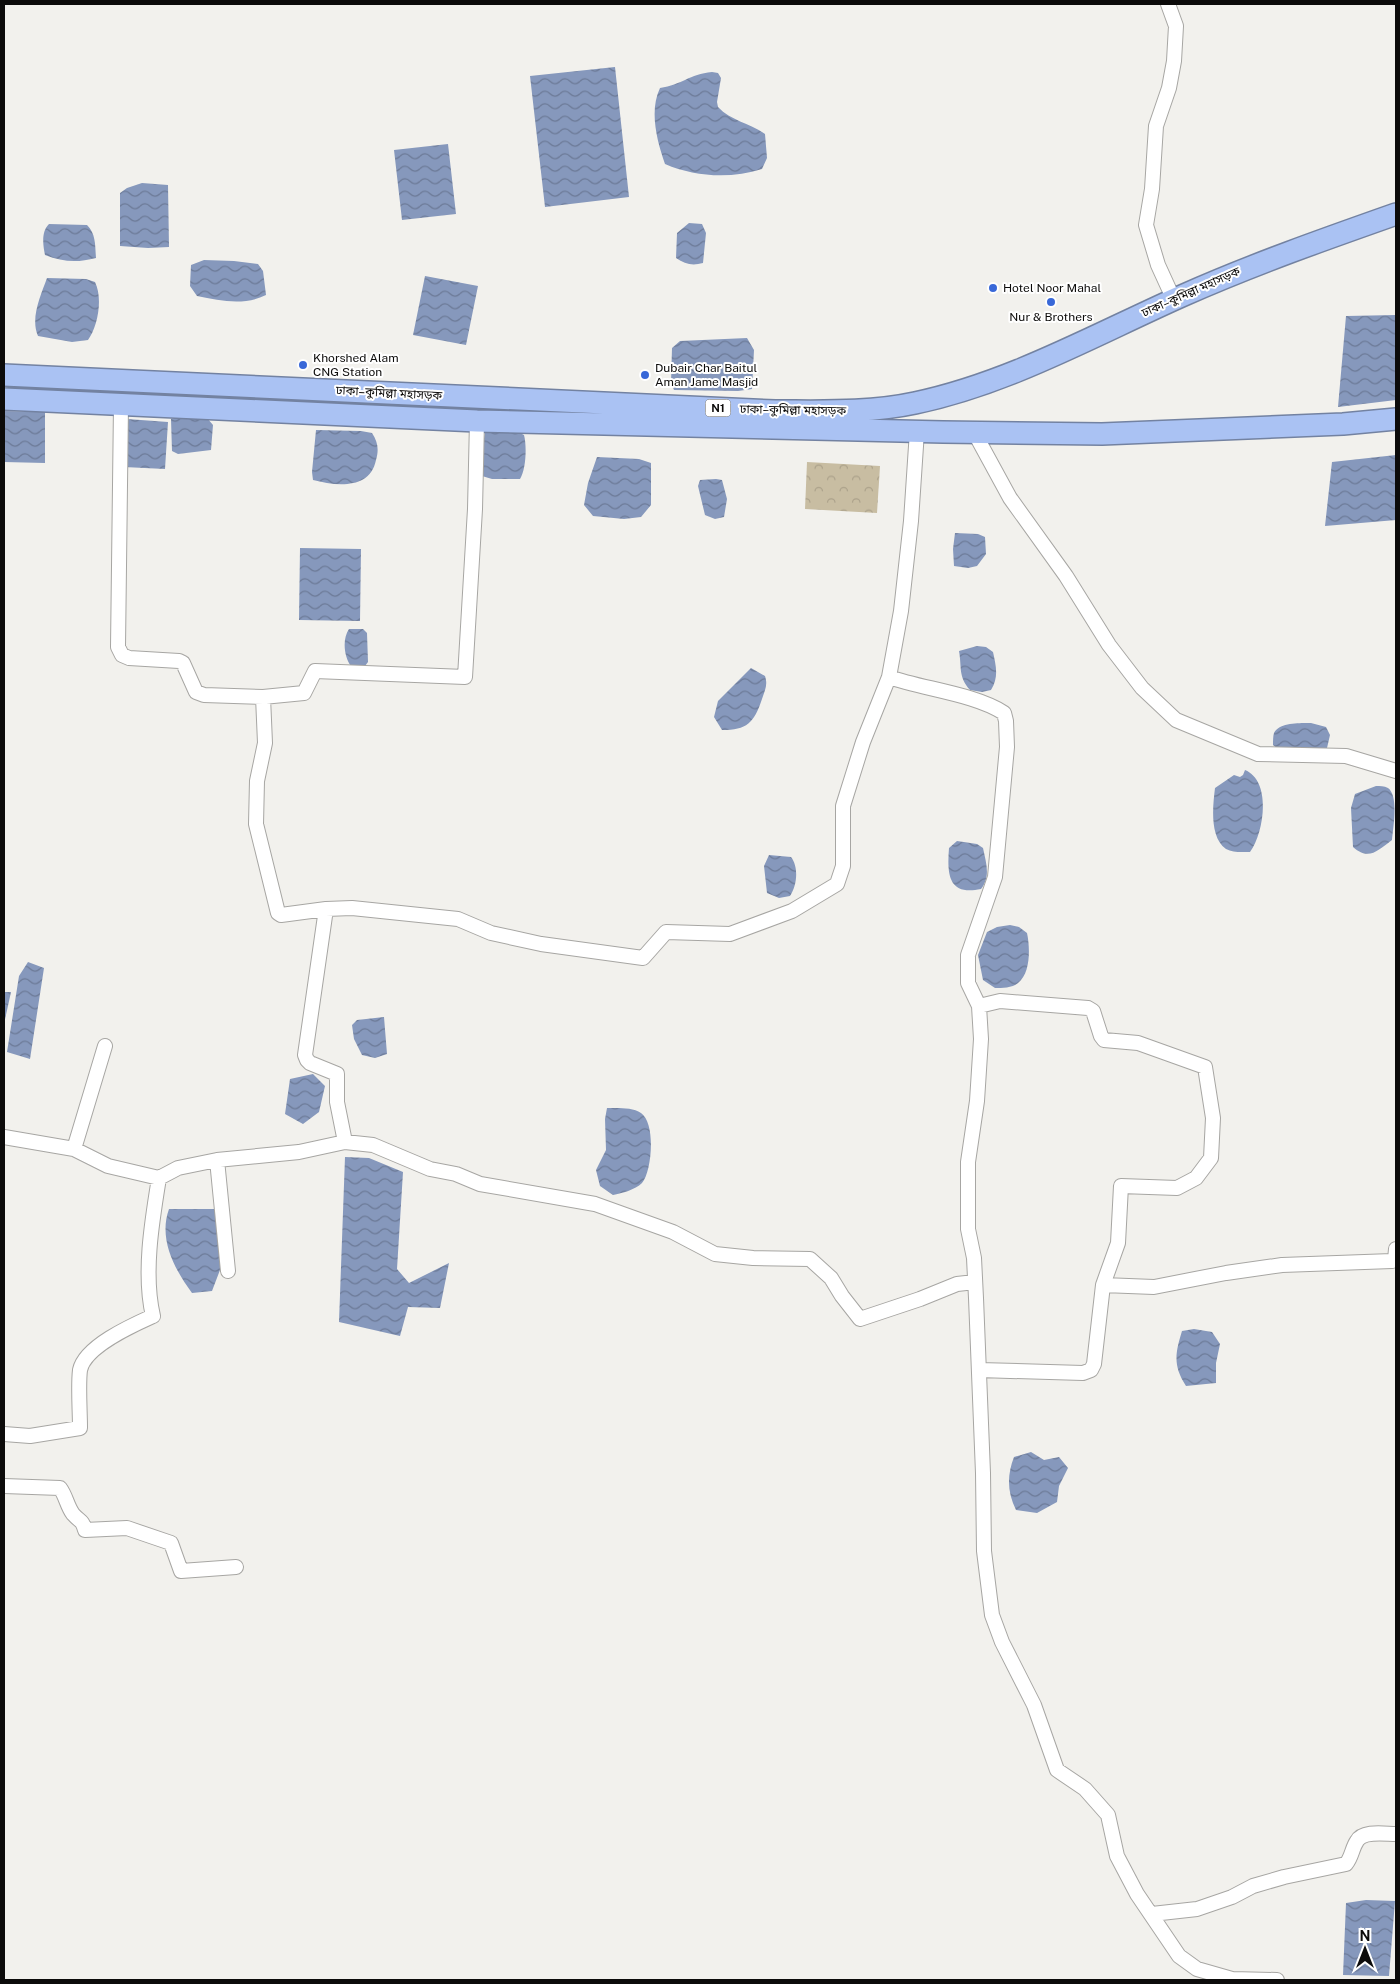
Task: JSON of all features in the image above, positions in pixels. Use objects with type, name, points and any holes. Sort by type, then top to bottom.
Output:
[{"type":"highway","name":"ঢাকা–কুমিল্লা মহাসড়ক","points":[[4,375],[775,411],[845,411],[914,404],[983,384],[1037,363],[1245,268],[1396,214]]},
{"type":"highway","points":[[943,397],[943,432]]},
{"type":"highway","name":"ঢাকা–কুমিল্লা মহাসড়ক","points":[[4,399],[477,421],[943,432],[1102,434],[1343,424],[1396,419]]},
{"type":"highway","points":[[914,404],[917,431]]},
{"type":"street","points":[[1168,4],[1176,26],[1174,61],[1156,126],[1152,190],[1146,225],[1158,265],[1174,300]]},
{"type":"street","points":[[122,405],[118,647],[122,655],[130,658],[179,661],[183,663],[196,692],[200,695],[262,697],[304,693],[315,671],[465,677],[477,421]]},
{"type":"street","points":[[262,697],[265,743],[257,781],[256,824],[278,913],[284,916],[326,909],[352,908],[458,919],[491,933],[541,944],[643,958],[666,932],[730,934],[792,911],[837,884],[843,866],[843,806],[863,742],[889,677],[900,611],[911,521],[917,431]]},
{"type":"street","points":[[974,432],[1010,498],[1066,576],[1110,645],[1142,688],[1176,720],[1258,754],[1346,756],[1396,771]]},
{"type":"street","points":[[889,677],[913,685],[944,691],[996,708],[1004,713],[1006,721],[1007,747],[995,877],[968,955],[968,983],[978,1006],[981,1039],[977,1101],[968,1162],[968,1229],[974,1258],[984,1551],[992,1615],[1002,1642],[1034,1705],[1057,1770],[1085,1789],[1108,1816],[1118,1856],[1137,1894],[1179,1956],[1197,1969],[1232,1979],[1277,1980]]},
{"type":"street","points":[[326,909],[306,1055],[310,1063],[337,1074],[337,1102],[345,1142]]},
{"type":"street","points":[[978,1006],[1000,1001],[1088,1008],[1093,1010],[1104,1040],[1138,1043],[1205,1067],[1213,1118],[1211,1158],[1196,1178],[1177,1188],[1121,1186],[1118,1243],[1103,1286],[1094,1364],[1091,1370],[1083,1373],[979,1370]]},
{"type":"street","points":[[74,1149],[105,1046]]},
{"type":"street","points":[[4,1137],[74,1149],[108,1166],[159,1178],[178,1168],[216,1160],[299,1152],[345,1142],[373,1146],[430,1169],[456,1174],[480,1184],[595,1204],[673,1232],[715,1254],[753,1258],[810,1259],[831,1278],[860,1319],[920,1299],[957,1284],[975,1282]]},
{"type":"street","points":[[216,1160],[228,1271]]},
{"type":"street","points":[[4,1434],[30,1436],[80,1428],[80,1369],[88,1354],[128,1327],[153,1316],[150,1300],[151,1231],[159,1178]]},
{"type":"street","points":[[1103,1286],[1154,1287],[1226,1272],[1282,1265],[1392,1261],[1394,1260],[1396,1249]]},
{"type":"street","points":[[4,1486],[60,1488],[73,1514],[83,1521],[85,1530],[127,1528],[171,1543],[181,1571],[236,1567]]},
{"type":"street","points":[[1152,1914],[1197,1909],[1232,1897],[1253,1886],[1284,1876],[1346,1864],[1360,1837],[1368,1834],[1396,1834]]},
{"type":"green space","points":[[807,462],[880,466],[877,513],[805,509]]},
{"type":"water","points":[[615,67],[629,197],[545,207],[530,76]]},
{"type":"water","points":[[712,72],[718,73],[721,78],[717,102],[718,107],[729,116],[765,134],[767,158],[762,169],[738,174],[713,175],[688,172],[665,164],[655,126],[655,106],[660,88],[674,85],[697,75]]},
{"type":"water","points":[[448,144],[456,214],[402,220],[394,150]]},
{"type":"water","points":[[142,183],[168,185],[169,247],[120,246],[120,193],[127,188]]},
{"type":"water","points":[[689,223],[702,224],[706,233],[703,263],[689,264],[676,258],[677,233]]},
{"type":"water","points":[[49,224],[87,225],[94,236],[96,258],[70,261],[45,255],[44,235]]},
{"type":"water","points":[[204,260],[258,264],[263,271],[266,295],[241,301],[224,301],[197,296],[190,286],[191,265]]},
{"type":"water","points":[[425,276],[478,286],[466,345],[413,335]]},
{"type":"water","points":[[47,278],[86,279],[95,282],[99,304],[97,320],[88,340],[72,342],[38,336],[35,322],[36,314],[39,299]]},
{"type":"water","points":[[1396,315],[1396,400],[1338,407],[1346,316]]},
{"type":"water","points":[[747,338],[754,350],[752,389],[738,391],[674,390],[671,383],[672,348],[680,341]]},
{"type":"water","points":[[4,411],[45,412],[45,463],[4,462]]},
{"type":"water","points":[[207,418],[213,425],[211,450],[178,454],[172,451],[171,419]]},
{"type":"water","points":[[127,419],[168,422],[165,469],[124,467]]},
{"type":"water","points":[[316,430],[372,433],[378,449],[373,470],[367,477],[351,484],[332,484],[313,480]]},
{"type":"water","points":[[485,432],[518,432],[524,435],[524,470],[520,479],[492,479],[482,476]]},
{"type":"water","points":[[1396,455],[1396,520],[1325,526],[1332,462]]},
{"type":"water","points":[[597,457],[639,459],[651,463],[651,505],[641,517],[624,519],[593,516],[584,505],[588,483]]},
{"type":"water","points":[[700,480],[722,480],[727,499],[724,517],[715,519],[705,515],[698,486]]},
{"type":"water","points":[[955,533],[978,534],[985,537],[986,554],[977,566],[968,568],[954,566],[953,549]]},
{"type":"water","points":[[300,548],[361,549],[360,621],[299,620]]},
{"type":"water","points":[[349,629],[363,629],[367,633],[368,662],[365,666],[351,666],[345,653],[345,638]]},
{"type":"water","points":[[977,646],[986,647],[993,652],[996,667],[994,685],[991,690],[982,692],[970,690],[966,685],[962,676],[959,651]]},
{"type":"water","points":[[751,668],[765,676],[766,682],[756,714],[744,727],[722,730],[714,717],[718,701]]},
{"type":"water","points":[[1311,723],[1326,727],[1330,735],[1327,748],[1319,750],[1278,749],[1273,745],[1274,733],[1277,729],[1291,724]]},
{"type":"water","points":[[1245,770],[1254,776],[1259,785],[1263,808],[1262,821],[1259,833],[1250,852],[1235,852],[1226,849],[1217,837],[1213,820],[1213,803],[1215,788],[1234,775],[1240,777]]},
{"type":"water","points":[[1376,786],[1388,788],[1393,798],[1395,812],[1392,840],[1382,848],[1368,854],[1353,847],[1351,808],[1355,794]]},
{"type":"water","points":[[957,841],[977,844],[983,848],[987,874],[981,889],[962,889],[952,881],[949,866],[949,848]]},
{"type":"water","points":[[769,855],[791,857],[794,861],[796,876],[790,896],[779,898],[767,893],[764,866]]},
{"type":"water","points":[[1010,925],[1019,927],[1027,933],[1029,952],[1027,966],[1022,979],[1016,985],[995,988],[983,980],[978,955],[987,932],[997,927]]},
{"type":"water","points":[[28,962],[44,968],[30,1059],[7,1052],[19,976]]},
{"type":"water","points":[[4,992],[11,992],[4,1024]]},
{"type":"water","points":[[384,1017],[387,1054],[375,1058],[362,1055],[354,1039],[352,1025],[357,1020]]},
{"type":"water","points":[[313,1074],[325,1086],[319,1112],[303,1124],[285,1114],[290,1079]]},
{"type":"water","points":[[607,1108],[629,1109],[641,1113],[646,1118],[651,1136],[650,1158],[642,1183],[632,1189],[613,1195],[600,1186],[596,1170],[606,1150],[605,1119]]},
{"type":"water","points":[[345,1157],[369,1158],[403,1172],[397,1269],[409,1283],[449,1263],[440,1308],[408,1307],[400,1336],[339,1322]]},
{"type":"water","points":[[169,1209],[214,1209],[220,1220],[220,1270],[212,1291],[192,1293],[174,1264],[167,1243],[166,1232],[166,1220]]},
{"type":"water","points":[[1194,1329],[1212,1332],[1220,1344],[1216,1363],[1216,1383],[1186,1386],[1179,1372],[1176,1360],[1182,1331]]},
{"type":"water","points":[[1031,1452],[1044,1460],[1059,1457],[1068,1468],[1059,1486],[1057,1502],[1037,1513],[1016,1510],[1010,1490],[1009,1477],[1014,1457]]},
{"type":"water","points":[[1366,1900],[1395,1901],[1389,1976],[1343,1975],[1346,1903]]},
{"type":"place","name":"Hotel Noor Mahal","points":[[993,288]]},
{"type":"place","name":"Nur & Brothers","points":[[1051,302]]},
{"type":"place","name":"Khorshed Alam CNG Station","points":[[303,365]]},
{"type":"place","name":"Dubair Char Baitul Aman Jame Masjid","points":[[645,375]]}]
